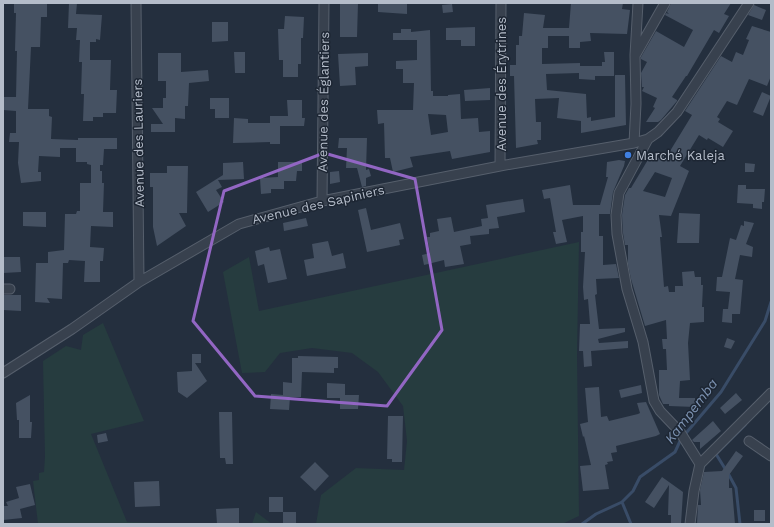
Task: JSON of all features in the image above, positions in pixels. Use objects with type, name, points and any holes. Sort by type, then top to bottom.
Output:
[{"type":"street","name":"Avenue des Lauriers","points":[[136,3],[139,282]]},
{"type":"street","name":"Avenue des Églantiers","points":[[322,201],[324,3]]},
{"type":"street","name":"Avenue des Érytrines","points":[[500,166],[501,3]]},
{"type":"street","points":[[634,143],[636,104],[635,55],[638,3]]},
{"type":"street","points":[[635,55],[665,3]]},
{"type":"street","points":[[700,464],[680,432],[660,411],[654,401],[643,342],[627,289],[617,234],[616,215],[619,193],[648,139],[658,132],[677,112],[748,3]]},
{"type":"street","name":"Avenue des Sapiniers","points":[[3,372],[72,329],[139,282],[238,224],[322,201],[500,166],[634,143],[648,139]]},
{"type":"street","points":[[690,524],[694,491],[700,464],[771,393]]},
{"type":"street","points":[[748,441],[771,456]]},
{"type":"highlighted area","points":[[324,153],[415,179],[442,330],[387,406],[255,396],[193,321],[224,191]]},
{"type":"green space","points":[[579,242],[577,354],[579,516],[562,524],[316,524],[321,495],[356,468],[404,470],[407,441],[403,406],[378,372],[352,353],[312,348],[280,353],[265,372],[242,373],[223,272],[249,257],[259,311]]},
{"type":"green space","points":[[103,323],[144,421],[91,434],[127,522],[195,524],[38,524],[33,481],[39,480],[39,473],[44,472],[43,361],[66,346],[81,350],[83,335]]},
{"type":"green space","points":[[256,512],[272,524],[252,524]]},
{"type":"building","points":[[14,3],[47,3],[47,17],[41,17],[40,47],[31,47],[28,109],[49,109],[49,116],[52,117],[51,139],[78,140],[78,138],[117,138],[117,149],[104,149],[103,165],[100,165],[100,171],[102,171],[102,183],[104,183],[103,212],[113,212],[113,227],[91,226],[90,247],[104,248],[103,261],[100,261],[100,282],[84,282],[85,261],[69,260],[68,263],[63,263],[62,299],[47,298],[50,303],[35,302],[36,263],[48,263],[48,252],[64,250],[65,214],[76,214],[77,211],[80,211],[80,183],[91,183],[91,165],[87,164],[87,162],[76,162],[76,148],[60,148],[60,157],[39,156],[38,172],[41,172],[41,181],[21,183],[18,163],[19,142],[9,142],[10,133],[16,133],[16,111],[3,110],[3,97],[16,97],[17,51],[15,51],[16,13],[14,13]]},
{"type":"building","points":[[69,3],[77,3],[76,14],[102,15],[100,40],[96,39],[96,42],[90,42],[90,60],[111,60],[110,90],[117,90],[116,113],[103,113],[103,117],[93,117],[93,121],[83,121],[84,94],[81,94],[82,62],[79,62],[80,40],[76,40],[77,28],[68,28]]},
{"type":"building","points":[[340,3],[358,3],[357,37],[340,37]]},
{"type":"building","points":[[378,3],[407,3],[407,14],[378,12]]},
{"type":"building","points":[[571,3],[623,3],[622,9],[630,10],[627,34],[590,33],[591,41],[580,42],[580,48],[569,48],[569,36],[548,36],[548,48],[542,48],[542,64],[580,63],[580,66],[602,66],[602,62],[605,62],[604,52],[614,52],[614,76],[595,76],[595,80],[579,79],[579,73],[546,74],[547,90],[586,94],[587,118],[591,117],[591,121],[615,117],[615,75],[625,75],[626,125],[581,133],[581,121],[557,118],[559,98],[535,99],[536,122],[541,122],[541,140],[537,140],[538,144],[516,148],[514,76],[510,76],[510,65],[516,65],[516,45],[519,45],[519,36],[522,36],[524,13],[545,15],[543,28],[569,28]]},
{"type":"building","points":[[671,3],[731,3],[724,14],[729,16],[719,33],[714,30],[687,76],[672,97],[677,101],[661,120],[658,122],[646,122],[655,108],[653,107],[657,98],[642,91],[644,87],[642,87],[641,73],[647,62],[641,59],[641,57],[656,31],[684,47],[693,30],[665,15],[666,13],[669,14],[667,12]]},
{"type":"building","points":[[452,4],[453,12],[443,13],[442,5]]},
{"type":"building","points":[[754,5],[766,10],[762,20],[748,15]]},
{"type":"building","points":[[285,16],[304,17],[303,38],[301,38],[301,64],[298,64],[298,77],[283,77],[283,60],[279,60],[278,29],[284,29]]},
{"type":"building","points":[[212,22],[228,22],[228,41],[212,42]]},
{"type":"building","points":[[752,26],[771,32],[771,76],[767,86],[749,79],[737,105],[727,101],[717,117],[720,119],[718,122],[733,131],[723,147],[708,138],[707,140],[699,135],[680,166],[689,171],[671,216],[659,215],[662,237],[660,237],[664,287],[668,286],[669,292],[675,292],[675,286],[683,286],[682,272],[694,271],[695,277],[701,277],[701,285],[703,285],[702,307],[704,307],[704,322],[690,323],[688,343],[690,380],[680,381],[679,398],[695,398],[695,407],[669,406],[669,404],[663,404],[659,395],[659,370],[667,370],[666,349],[663,349],[662,339],[667,339],[666,320],[645,326],[631,279],[628,264],[628,245],[625,245],[623,233],[622,215],[625,195],[629,188],[631,188],[652,153],[660,159],[662,155],[667,156],[692,115],[685,111],[721,56],[732,62],[736,52],[743,55],[749,40],[746,39]],"holes":[[[655,172],[672,178],[665,197],[643,191]]]},
{"type":"building","points":[[475,27],[475,46],[461,46],[461,40],[446,40],[446,28]]},
{"type":"building","points":[[401,29],[411,29],[411,32],[430,30],[431,91],[433,91],[433,96],[460,94],[461,119],[478,118],[479,132],[490,131],[490,152],[452,159],[450,151],[410,157],[413,167],[393,172],[390,158],[385,158],[384,123],[378,124],[377,110],[413,110],[414,83],[403,83],[403,69],[396,69],[396,61],[417,60],[417,40],[393,40],[393,33],[401,33]],"holes":[[[428,114],[446,115],[448,132],[431,135]]]},
{"type":"building","points":[[234,52],[245,52],[245,73],[235,73]]},
{"type":"building","points":[[158,53],[181,53],[181,72],[208,70],[209,81],[189,83],[188,106],[185,106],[185,119],[175,118],[175,132],[151,132],[151,124],[163,124],[152,108],[163,108],[163,98],[166,98],[166,81],[158,81]]},
{"type":"building","points":[[368,53],[368,66],[355,67],[356,85],[340,86],[338,54]]},
{"type":"building","points":[[490,88],[490,100],[465,101],[464,90]]},
{"type":"building","points":[[762,92],[771,96],[763,116],[753,112]]},
{"type":"building","points":[[210,98],[229,98],[229,118],[215,118],[215,109],[210,109]]},
{"type":"building","points":[[287,100],[302,100],[302,118],[305,118],[304,126],[280,126],[280,144],[270,144],[270,142],[233,143],[234,118],[248,119],[248,123],[270,123],[270,116],[288,116]]},
{"type":"building","points":[[339,138],[367,138],[366,170],[369,169],[371,176],[366,178],[366,186],[362,187],[357,168],[346,168],[347,148],[338,148]]},
{"type":"building","points":[[619,160],[625,161],[624,166],[613,192],[610,214],[599,214],[599,236],[603,236],[603,265],[616,264],[619,278],[596,279],[597,294],[595,295],[599,329],[625,328],[625,332],[598,339],[599,343],[628,341],[628,348],[591,351],[592,366],[584,367],[583,351],[579,351],[580,324],[590,324],[588,299],[584,300],[583,287],[585,252],[581,252],[581,232],[583,232],[583,216],[562,220],[567,242],[556,244],[553,232],[556,232],[550,198],[544,199],[542,190],[570,185],[573,205],[600,205],[608,177],[606,177],[607,162]]},
{"type":"building","points":[[243,162],[244,179],[218,180],[222,187],[216,190],[224,202],[208,212],[196,192],[223,175],[223,163]]},
{"type":"building","points":[[278,162],[302,162],[302,171],[297,171],[296,181],[284,181],[284,189],[271,189],[271,193],[261,194],[260,178],[278,177]]},
{"type":"building","points":[[745,163],[755,164],[754,172],[745,172]]},
{"type":"building","points":[[167,166],[188,166],[187,213],[179,213],[186,226],[157,246],[153,227],[153,187],[150,187],[150,173],[167,173]]},
{"type":"building","points":[[339,171],[340,182],[330,184],[330,172]]},
{"type":"building","points":[[738,185],[746,185],[746,189],[765,189],[762,209],[753,208],[753,204],[737,203]]},
{"type":"building","points":[[523,199],[525,212],[497,217],[499,228],[489,229],[489,234],[470,236],[471,244],[460,246],[464,264],[445,267],[444,260],[424,265],[422,255],[430,253],[427,237],[430,237],[430,233],[439,231],[437,219],[451,217],[454,232],[482,226],[481,219],[488,218],[486,205]]},
{"type":"building","points":[[366,208],[371,230],[400,223],[404,239],[399,240],[400,245],[367,252],[358,210]]},
{"type":"building","points":[[23,212],[46,212],[46,227],[23,226]]},
{"type":"building","points":[[679,213],[700,214],[699,243],[677,243]]},
{"type":"building","points":[[306,218],[308,226],[284,231],[283,223]]},
{"type":"building","points":[[744,221],[754,223],[746,244],[753,247],[752,257],[740,255],[735,279],[743,280],[740,314],[732,314],[732,323],[722,322],[723,309],[728,309],[730,292],[716,291],[717,277],[722,277],[730,238],[736,240],[741,225],[744,226]]},
{"type":"building","points":[[328,241],[332,256],[343,253],[346,268],[307,276],[304,260],[314,258],[312,244]]},
{"type":"building","points":[[269,247],[270,251],[280,249],[287,279],[268,283],[264,264],[258,266],[255,251]]},
{"type":"building","points":[[3,257],[20,257],[21,272],[3,273]]},
{"type":"building","points":[[3,295],[21,295],[21,311],[3,310]]},
{"type":"building","points":[[727,338],[735,341],[731,349],[724,347]]},
{"type":"building","points":[[192,354],[201,354],[201,363],[195,363],[207,381],[187,398],[178,392],[177,372],[192,371]]},
{"type":"building","points":[[298,356],[338,357],[338,368],[334,368],[334,373],[302,372],[301,397],[290,397],[289,410],[270,409],[271,394],[283,395],[283,382],[292,383],[292,358],[298,358]]},
{"type":"building","points":[[327,383],[345,384],[345,395],[359,395],[358,409],[340,409],[340,398],[327,398]]},
{"type":"building","points":[[641,385],[642,393],[621,398],[619,390]]},
{"type":"building","points":[[599,387],[601,417],[607,416],[609,421],[638,414],[640,413],[637,403],[646,402],[660,434],[616,446],[617,452],[611,453],[613,461],[607,462],[608,464],[605,465],[609,489],[583,491],[580,466],[591,465],[580,424],[588,422],[585,388]]},
{"type":"building","points":[[736,393],[742,400],[725,414],[720,408]]},
{"type":"building","points":[[30,395],[30,422],[32,422],[31,438],[19,438],[19,420],[17,420],[16,403]]},
{"type":"building","points":[[219,412],[232,412],[233,464],[226,464],[225,458],[220,458]]},
{"type":"building","points":[[388,416],[403,416],[402,462],[392,462],[392,459],[387,459]]},
{"type":"building","points":[[713,421],[721,431],[700,449],[700,442],[694,442],[692,440]]},
{"type":"building","points":[[106,433],[108,441],[98,443],[97,435]]},
{"type":"building","points":[[736,451],[743,456],[729,475],[729,488],[732,488],[735,524],[697,524],[698,505],[701,505],[700,490],[704,472],[722,471]]},
{"type":"building","points":[[315,462],[329,476],[315,491],[300,477]]},
{"type":"building","points":[[662,477],[683,492],[681,524],[671,524],[671,515],[668,515],[669,485],[654,508],[645,502]]},
{"type":"building","points":[[159,481],[160,506],[135,507],[134,482]]},
{"type":"building","points":[[30,484],[35,505],[20,509],[22,518],[3,520],[3,506],[8,506],[6,502],[19,498],[16,487]]},
{"type":"building","points":[[269,497],[283,497],[283,512],[269,512]]},
{"type":"building","points":[[239,508],[239,524],[217,524],[216,509]]},
{"type":"building","points":[[754,510],[765,510],[765,521],[754,521]]},
{"type":"building","points":[[283,512],[296,512],[296,523],[283,523]]},
{"type":"waterway","name":"Kampemba","points":[[582,524],[596,514],[622,502],[633,491],[640,477],[675,452],[681,439],[721,392],[765,321],[771,302]]},
{"type":"waterway","points":[[740,524],[736,488],[716,454],[745,425]]},
{"type":"waterway","points":[[622,502],[631,524]]},
{"type":"place","name":"Marché Kaleja","points":[[628,155]]}]
